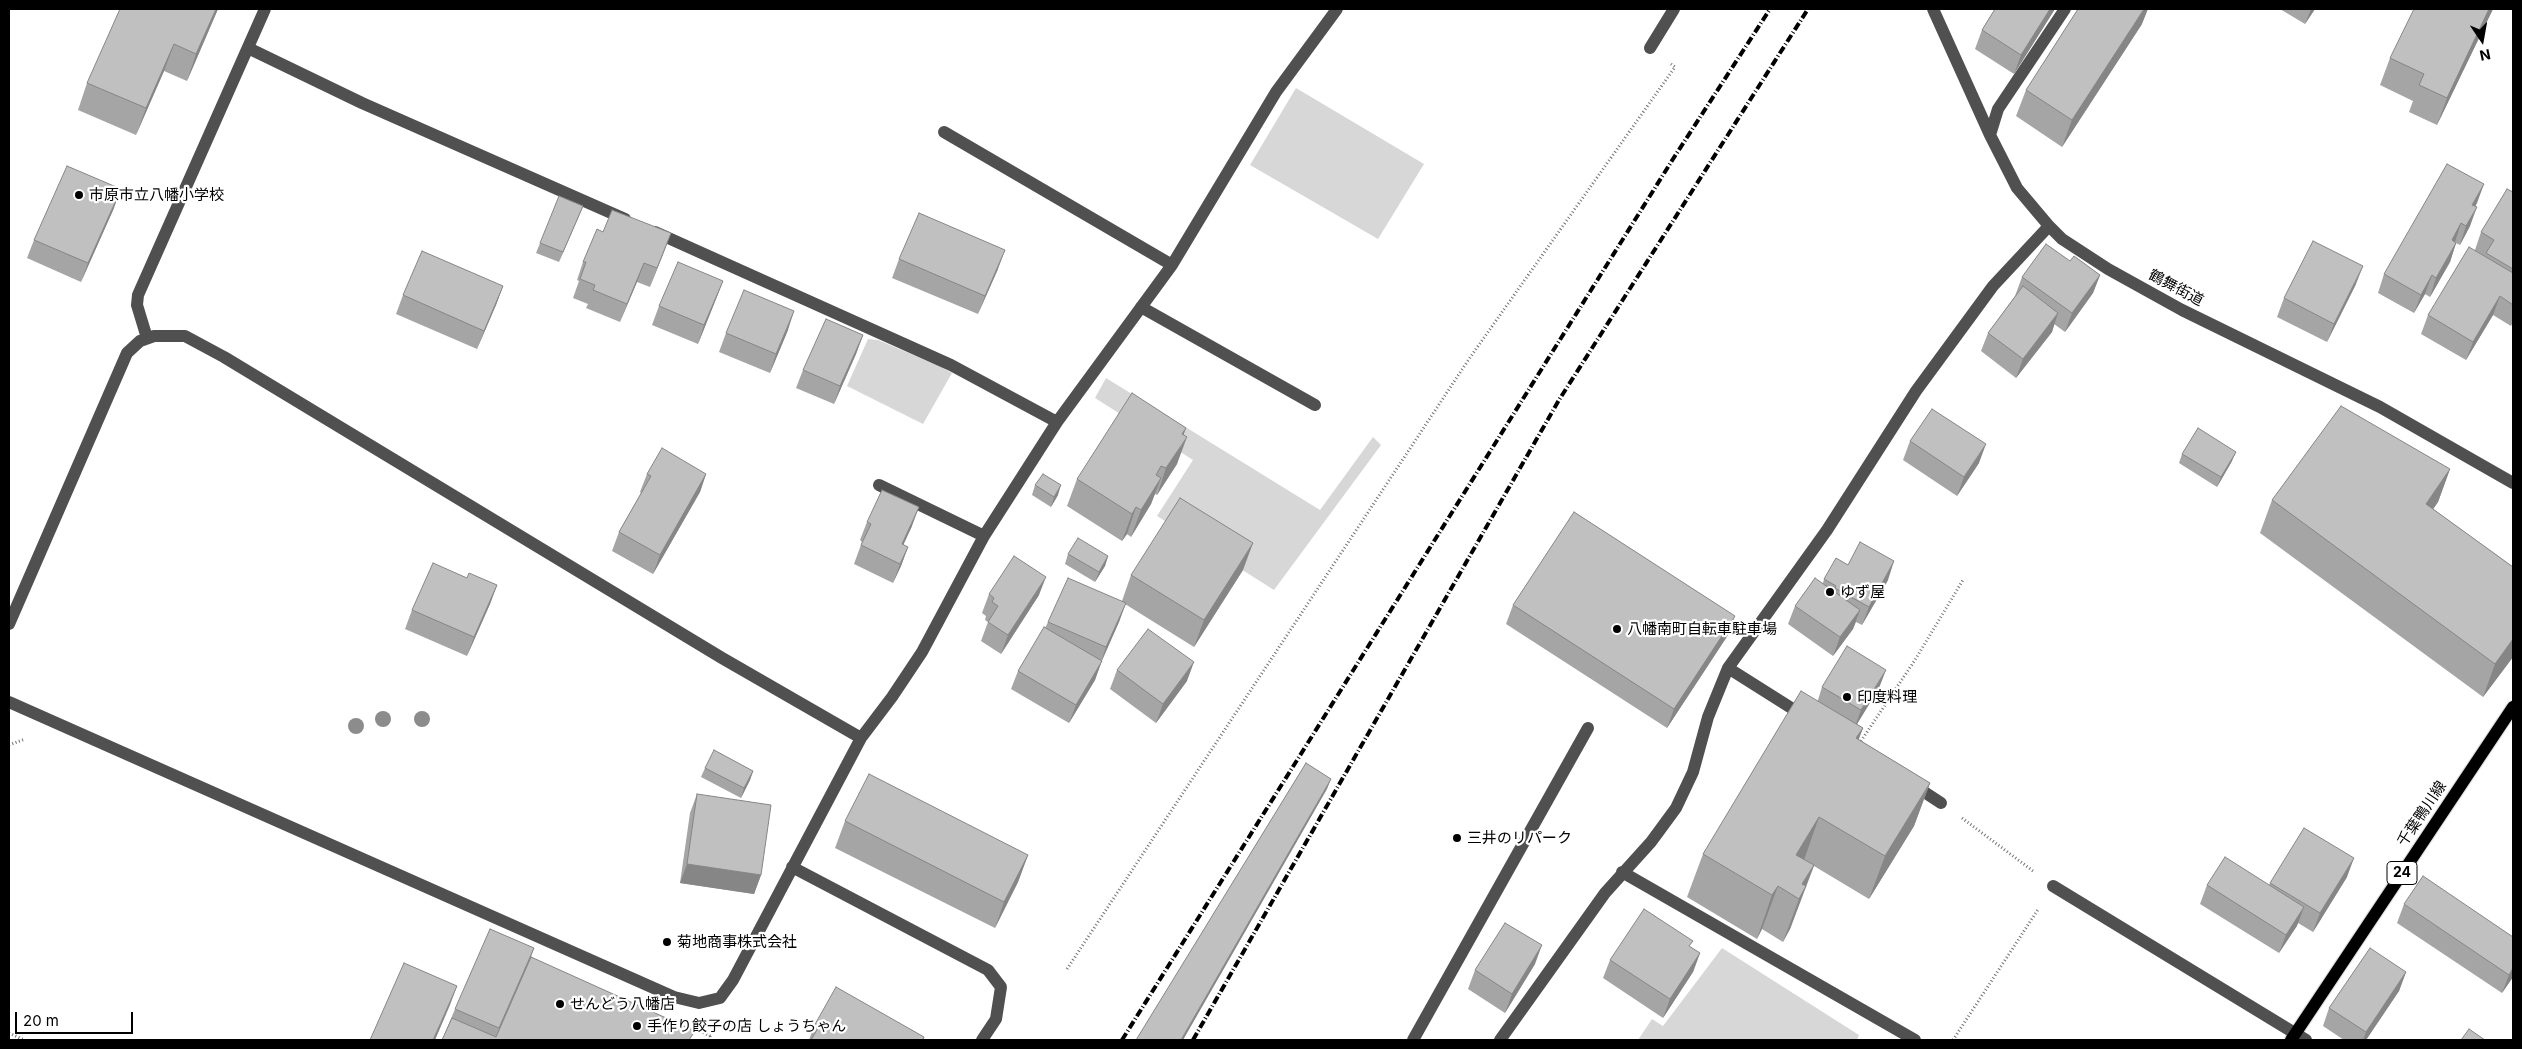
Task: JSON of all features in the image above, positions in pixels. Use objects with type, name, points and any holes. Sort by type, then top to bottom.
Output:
[{"type":"main road","name":"千葉鴨川線","points":[[2298,1038],[2513,707]]},
{"type":"street","points":[[147,338],[136,305],[138,295],[265,9]]},
{"type":"street","points":[[9,702],[687,1000],[709,1002],[720,998],[728,990],[861,738],[892,698],[922,652],[984,536],[1056,422],[1172,265],[1276,92],[1337,9]]},
{"type":"street","points":[[1650,48],[1674,9]]},
{"type":"street","name":"鶴舞街道","points":[[1933,9],[1990,135],[2017,188],[2049,226],[2082,253],[2221,330],[2380,407],[2513,483]]},
{"type":"street","points":[[1990,135],[1998,109],[2065,9]]},
{"type":"street","points":[[248,48],[371,106],[951,365],[1056,422]]},
{"type":"street","points":[[944,132],[1172,265]]},
{"type":"street","points":[[1500,1040],[1605,893],[1651,842],[1676,808],[1693,772],[1708,717],[1728,668],[1827,530],[1922,384],[1993,286],[2049,226]]},
{"type":"street","points":[[1140,307],[1315,405]]},
{"type":"street","points":[[9,624],[127,353],[135,345],[147,338],[163,335],[185,336],[224,357],[722,658],[861,738]]},
{"type":"street","points":[[879,486],[984,536]]},
{"type":"street","points":[[1728,668],[1816,724]]},
{"type":"street","points":[[1413,1040],[1588,728]]},
{"type":"street","points":[[1902,778],[1941,802]]},
{"type":"street","points":[[792,867],[988,970],[1000,987],[996,1019],[982,1040]]},
{"type":"street","points":[[1622,872],[1915,1040]]},
{"type":"street","points":[[2054,886],[2298,1038]]},
{"type":"path","points":[[1067,969],[1469,359],[1675,67],[1650,48]]},
{"type":"path","points":[[1856,749],[1879,717],[1963,580]]},
{"type":"path","points":[[1941,802],[2054,886],[1953,1040]]},
{"type":"path","points":[[9,1033],[24,1040]]},
{"type":"shaded area","points":[[1296,88],[1424,164],[1378,239],[1250,165]]},
{"type":"shaded area","points":[[868,339],[878,340],[952,373],[923,424],[847,386]]},
{"type":"shaded area","points":[[1106,378],[1320,510],[1373,437],[1381,445],[1274,590],[1157,516],[1193,460],[1095,398]]},
{"type":"shaded area","points":[[1722,948],[1859,1035],[1857,1040],[1638,1040],[1652,1019],[1663,1026]]},
{"type":"building","points":[[120,9],[216,9],[196,54],[174,44],[146,108],[87,83]]},
{"type":"building","points":[[1995,9],[2050,9],[2021,55],[1982,30]]},
{"type":"building","points":[[2078,9],[2144,9],[2072,120],[2026,90]]},
{"type":"building","points":[[2414,9],[2489,9],[2447,98],[2419,85],[2424,74],[2390,58]]},
{"type":"building","points":[[2447,164],[2484,184],[2472,205],[2477,207],[2466,226],[2461,223],[2452,240],[2456,243],[2436,278],[2432,275],[2421,295],[2384,274]]},
{"type":"building","points":[[67,166],[121,189],[88,263],[34,240]]},
{"type":"building","points":[[2507,189],[2513,192],[2513,269],[2486,253],[2494,240],[2481,232]]},
{"type":"building","points":[[559,196],[583,206],[563,252],[540,243]]},
{"type":"building","points":[[612,210],[671,233],[657,268],[644,263],[627,304],[593,290],[595,285],[580,279],[586,262],[583,262],[597,229],[603,232]]},
{"type":"building","points":[[919,213],[1005,250],[985,296],[899,259]]},
{"type":"building","points":[[2313,241],[2363,266],[2334,324],[2284,298]]},
{"type":"building","points":[[2046,244],[2070,261],[2074,256],[2100,275],[2072,313],[2022,277]]},
{"type":"building","points":[[2469,247],[2513,273],[2513,305],[2500,296],[2473,342],[2428,315]]},
{"type":"building","points":[[422,251],[503,286],[484,331],[403,295]]},
{"type":"building","points":[[678,262],[723,281],[704,325],[659,306]]},
{"type":"building","points":[[2023,286],[2058,313],[2023,359],[1988,333]]},
{"type":"building","points":[[744,290],[794,311],[776,354],[726,333]]},
{"type":"building","points":[[826,319],[863,335],[840,386],[803,370]]},
{"type":"building","points":[[1132,393],[1186,428],[1182,434],[1187,437],[1166,468],[1161,466],[1156,475],[1161,478],[1141,510],[1136,507],[1132,514],[1077,479]]},
{"type":"building","points":[[2341,406],[2450,469],[2426,504],[2513,567],[2513,639],[2495,664],[2272,500]]},
{"type":"building","points":[[1932,409],[1986,444],[1964,477],[1910,441]]},
{"type":"building","points":[[2198,428],[2236,452],[2221,477],[2182,454]]},
{"type":"building","points":[[662,448],[706,474],[660,555],[619,532],[651,476],[647,474]]},
{"type":"building","points":[[1043,474],[1061,485],[1054,497],[1035,485]]},
{"type":"building","points":[[882,490],[919,507],[902,544],[908,547],[900,564],[861,545],[871,524],[867,522]]},
{"type":"building","points":[[1180,498],[1253,543],[1204,620],[1131,575]]},
{"type":"building","name":"八幡南町自転車駐車場","points":[[1574,512],[1735,616],[1674,709],[1513,605]]},
{"type":"building","points":[[1078,538],[1108,556],[1099,572],[1068,554]]},
{"type":"building","points":[[1860,542],[1894,561],[1869,607],[1835,588],[1836,586],[1824,579],[1836,558],[1848,565]]},
{"type":"building","points":[[1014,556],[1046,577],[1008,635],[988,622],[998,606],[992,602],[994,598],[989,594]]},
{"type":"building","points":[[433,563],[467,578],[469,573],[497,585],[474,637],[412,610]]},
{"type":"building","points":[[1068,578],[1126,603],[1106,647],[1048,622]]},
{"type":"building","points":[[1815,578],[1860,610],[1840,637],[1795,606]]},
{"type":"building","points":[[1044,627],[1102,661],[1076,705],[1018,671]]},
{"type":"building","points":[[1148,629],[1194,662],[1163,704],[1117,670]]},
{"type":"building","points":[[1847,646],[1886,670],[1861,710],[1822,687]]},
{"type":"building","points":[[1801,691],[1863,728],[1856,738],[1930,783],[1885,856],[1819,817],[1796,855],[1814,865],[1802,884],[1806,886],[1799,899],[1778,886],[1772,895],[1703,854]]},
{"type":"building","points":[[714,750],[753,771],[744,788],[705,768]]},
{"type":"building","points":[[1306,763],[1331,779],[1181,1040],[1136,1040]]},
{"type":"building","points":[[869,774],[1028,855],[1004,902],[845,821]]},
{"type":"building","points":[[697,794],[771,805],[761,875],[687,864]]},
{"type":"building","points":[[2304,828],[2354,858],[2320,913],[2270,883]]},
{"type":"building","points":[[2225,857],[2304,907],[2286,935],[2207,885]]},
{"type":"building","points":[[2423,876],[2513,937],[2513,968],[2509,975],[2404,904]]},
{"type":"building","points":[[1644,909],[1693,941],[1689,946],[1700,953],[1670,999],[1610,960]]},
{"type":"building","points":[[1505,923],[1542,945],[1512,994],[1475,970]]},
{"type":"building","points":[[490,929],[534,948],[499,1028],[455,1009]]},
{"type":"building","points":[[2370,948],[2406,972],[2366,1032],[2329,1008]]},
{"type":"building","name":"せんどう八幡店","points":[[531,957],[695,1031],[689,1040],[442,1040],[452,1018],[496,1037]]},
{"type":"building","points":[[404,963],[457,986],[433,1040],[370,1040]]},
{"type":"building","points":[[836,987],[924,1037],[923,1040],[811,1040],[818,1028],[814,1026]]},
{"type":"building","points":[[2469,1029],[2485,1040],[2461,1040]]},
{"type":"railway","points":[[1122,1040],[1673,159],[1770,9]]},
{"type":"railway","points":[[1193,1040],[1559,400],[1808,9]]},
{"type":"place","name":"市原市立八幡小学校","points":[[79,195]]},
{"type":"place","name":"ゆず屋","points":[[1830,592]]},
{"type":"place","name":"八幡南町自転車駐車場","points":[[1617,629]]},
{"type":"place","name":"印度料理","points":[[1847,697]]},
{"type":"place","name":"三井のリパーク","points":[[1457,838]]},
{"type":"place","name":"菊地商事株式会社","points":[[667,942]]},
{"type":"place","name":"せんどう八幡店","points":[[560,1004]]},
{"type":"place","name":"手作り餃子の店 しょうちゃん","points":[[637,1026]]}]
